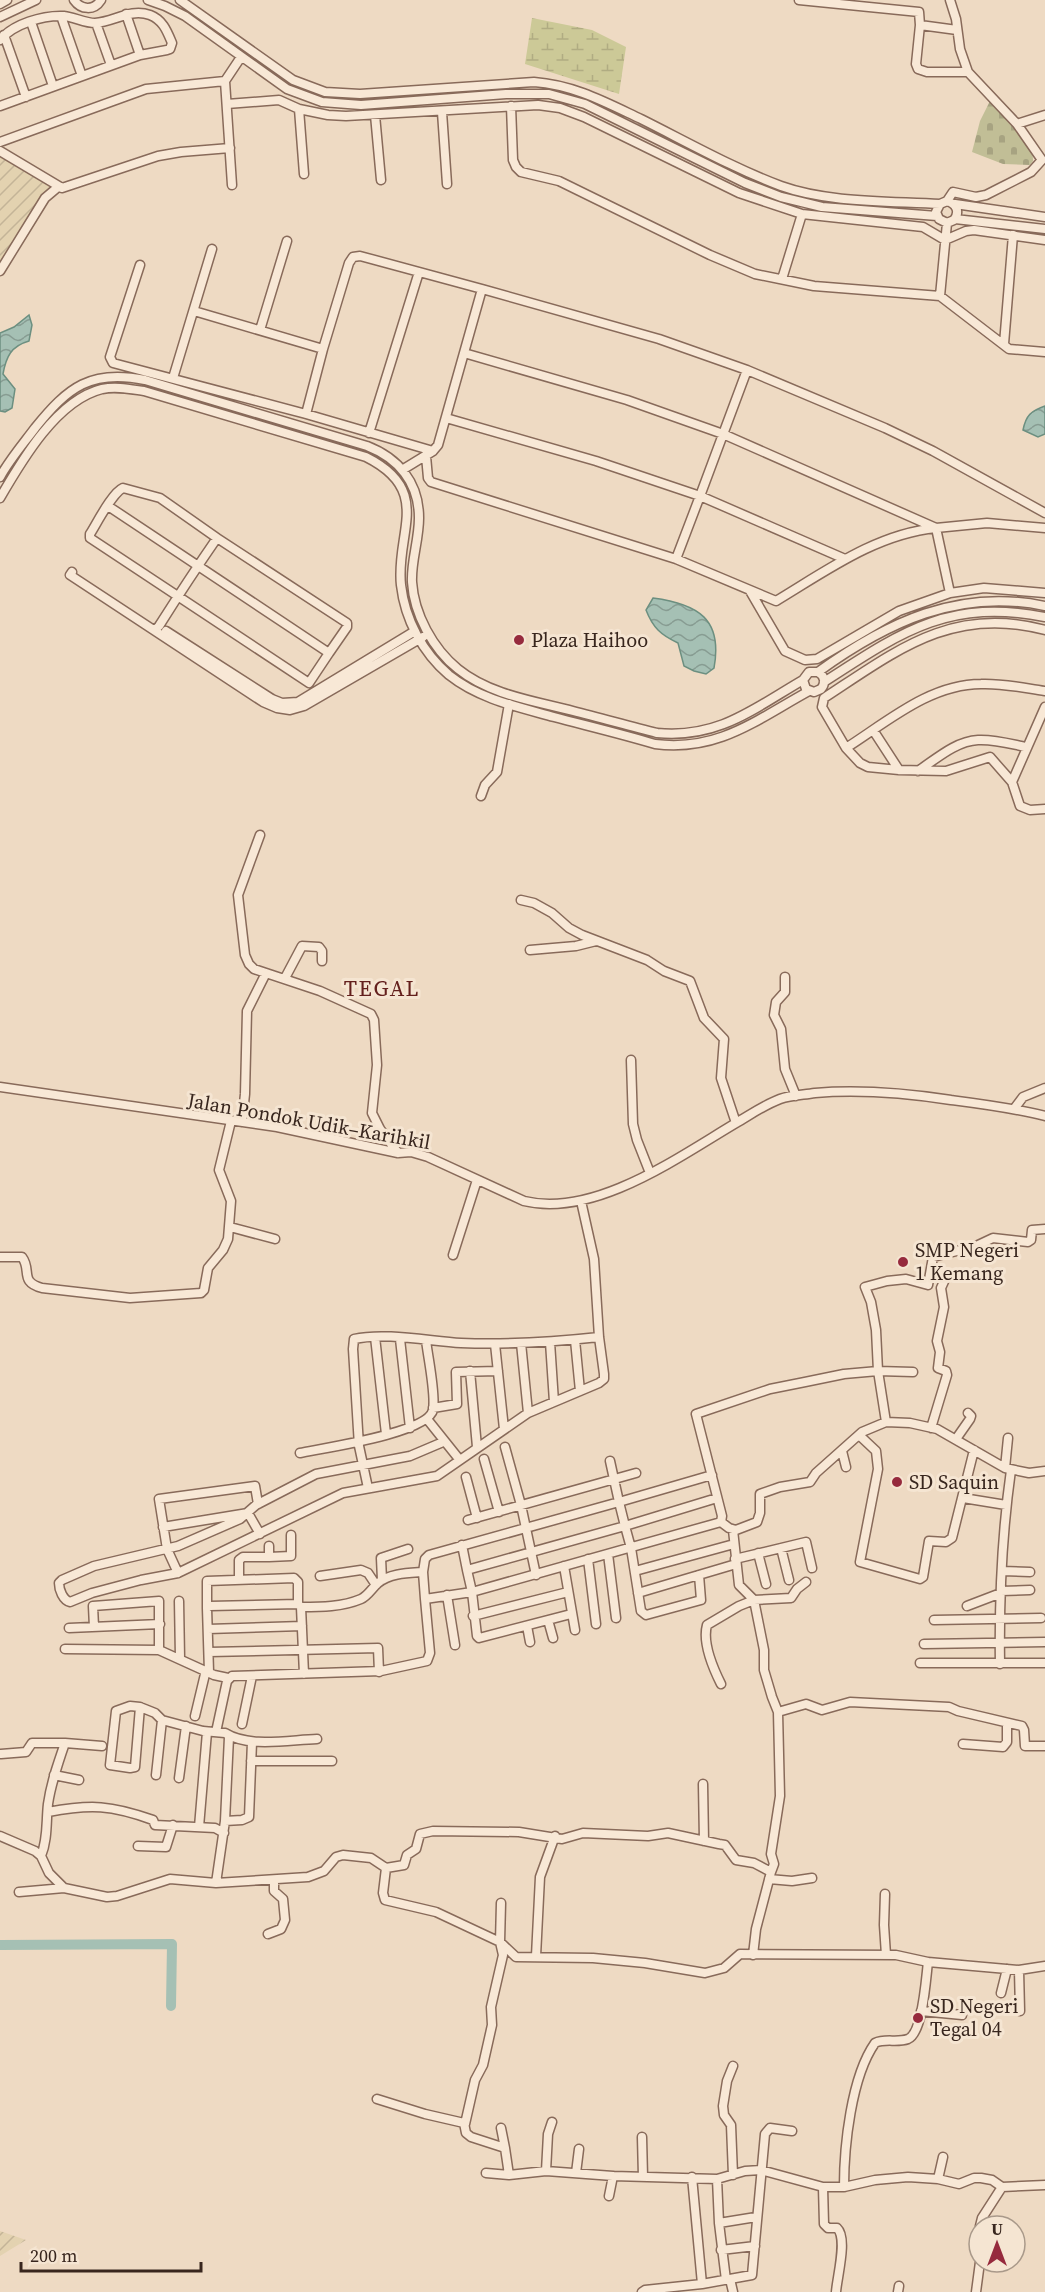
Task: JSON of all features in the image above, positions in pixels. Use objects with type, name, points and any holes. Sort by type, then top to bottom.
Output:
[{"type":"street","points":[[0,4],[7,0]]},
{"type":"street","points":[[0,17],[36,0]]},
{"type":"street","points":[[74,0],[80,7],[87,8],[93,7],[101,0]]},
{"type":"street","points":[[148,0],[185,16],[287,89],[313,100],[341,105],[533,93],[567,98],[585,104],[745,183],[781,197],[822,207],[937,216],[951,221],[1045,229]]},
{"type":"street","points":[[180,0],[292,80],[325,92],[360,94],[534,82],[552,83],[588,93],[748,172],[804,193],[947,203],[1045,217]]},
{"type":"street","points":[[799,0],[918,11],[920,13],[916,64],[918,69],[927,72],[968,72]]},
{"type":"street","points":[[937,216],[936,212],[947,203],[953,192],[976,197],[986,195],[1031,172],[1043,162],[1017,124],[968,72],[960,49],[950,0]]},
{"type":"street","points":[[126,14],[140,55]]},
{"type":"street","points":[[0,106],[26,97],[53,86],[140,55],[170,49],[172,43],[165,26],[157,18],[145,14],[126,14],[96,22],[61,16],[16,27],[2,37],[26,97]]},
{"type":"street","points":[[61,16],[82,76]]},
{"type":"street","points":[[32,22],[53,86]]},
{"type":"street","points":[[96,22],[111,65]]},
{"type":"street","points":[[920,25],[957,30]]},
{"type":"street","points":[[232,185],[225,81],[241,57]]},
{"type":"street","points":[[0,142],[146,89],[225,81]]},
{"type":"street","points":[[227,104],[279,100],[299,109],[337,116],[538,105],[572,112],[739,193],[802,214],[923,227],[945,240]]},
{"type":"street","points":[[511,106],[513,160],[521,172],[559,181],[756,274],[814,286],[940,296],[1009,349],[1045,352]]},
{"type":"street","points":[[299,109],[304,174]]},
{"type":"street","points":[[442,112],[447,184]]},
{"type":"street","points":[[375,115],[381,180]]},
{"type":"street","points":[[1017,124],[1045,115]]},
{"type":"street","points":[[0,271],[45,198],[58,188],[70,187],[158,156],[230,148]]},
{"type":"street","points":[[0,151],[58,188]]},
{"type":"street","points":[[940,296],[945,240],[957,209],[947,203]]},
{"type":"street","points":[[782,279],[802,214]]},
{"type":"street","points":[[945,240],[966,231],[1045,240]]},
{"type":"street","points":[[1004,344],[1013,235]]},
{"type":"street","points":[[260,330],[287,241]]},
{"type":"street","points":[[173,378],[212,249]]},
{"type":"street","points":[[306,414],[349,263],[353,257],[360,256],[659,339],[747,370],[885,428],[933,451],[1045,513]]},
{"type":"street","points":[[140,265],[110,360],[306,414],[430,453]]},
{"type":"street","points":[[369,433],[419,272]]},
{"type":"street","points":[[402,470],[430,453],[438,445],[482,289]]},
{"type":"street","points":[[194,311],[323,349]]},
{"type":"street","points":[[464,352],[627,400],[723,434],[936,528]]},
{"type":"street","points":[[676,559],[747,370]]},
{"type":"street","points":[[0,477],[10,460],[53,405],[74,389],[97,379],[122,375],[145,380],[367,446],[394,460],[412,487],[418,507],[419,519],[412,572],[412,585],[418,611],[429,634],[445,657],[459,670],[484,685],[512,695],[657,733],[688,734],[721,727],[812,671],[823,676],[824,682]]},
{"type":"street","points":[[0,498],[19,466],[60,413],[77,399],[103,389],[125,388],[144,391],[366,458],[381,465],[390,474],[404,496],[408,520],[400,572],[401,585],[407,612],[417,635],[433,660],[452,676],[479,693],[509,704],[655,744],[688,746],[722,738],[809,691],[819,690],[824,682],[899,634],[950,616],[986,612],[1045,617]]},
{"type":"street","points":[[446,418],[596,461],[700,496],[845,559]]},
{"type":"street","points":[[430,453],[428,478],[431,483],[676,559],[776,601]]},
{"type":"street","points":[[123,488],[160,498],[216,538],[347,623],[347,627],[309,683],[90,538],[90,534],[119,490],[123,488]]},
{"type":"street","points":[[108,506],[329,653]]},
{"type":"street","points":[[763,613],[776,601],[845,559],[893,538],[936,528],[987,523],[1045,528]]},
{"type":"street","points":[[936,528],[950,593]]},
{"type":"street","points":[[157,628],[216,538]]},
{"type":"street","points":[[157,628],[72,572],[70,575],[157,628],[282,703],[298,702],[417,635],[429,634]]},
{"type":"street","points":[[750,591],[785,651],[805,660],[817,659],[899,611],[950,593],[984,588],[1045,593]]},
{"type":"street","points":[[818,672],[859,645],[910,619],[942,607],[986,601],[1023,602],[1045,606]]},
{"type":"street","points":[[1045,630],[1013,624],[985,623],[962,626],[922,638],[902,647],[824,699],[822,703],[822,707],[846,748],[860,763],[868,767],[946,771],[987,757],[993,759],[1012,782],[1020,806],[1030,810],[1045,808]]},
{"type":"street","points":[[805,660],[802,668],[805,677],[804,686],[809,691]]},
{"type":"street","points":[[846,748],[926,698],[962,686],[996,684],[1045,691]]},
{"type":"street","points":[[481,796],[484,785],[497,772],[509,704]]},
{"type":"street","points":[[1012,782],[1045,707]]},
{"type":"street","points":[[873,730],[899,770]]},
{"type":"street","points":[[918,771],[962,744],[986,740],[1026,747]]},
{"type":"street","points":[[986,740],[987,757]]},
{"type":"street","points":[[260,835],[238,895],[245,958],[251,967],[285,978],[366,1011],[373,1018],[378,1065],[372,1113],[380,1129],[398,1154]]},
{"type":"street","points":[[521,900],[541,907],[569,928],[596,941],[647,960],[664,971],[690,981],[704,1018],[724,1039],[722,1078],[736,1123]]},
{"type":"street","points":[[530,950],[576,946],[596,941]]},
{"type":"street","points":[[285,978],[302,946],[312,945],[321,949],[322,961]]},
{"type":"street","points":[[242,1122],[247,1011],[266,973]]},
{"type":"street","points":[[785,977],[785,992],[776,1002],[774,1019],[781,1029],[785,1069],[796,1095]]},
{"type":"street","points":[[631,1060],[633,1124],[650,1173]]},
{"type":"street","name":"Jalan Pondok Udik–Karihkil","points":[[0,1087],[277,1127],[398,1154],[411,1152],[428,1157],[524,1201],[539,1205],[580,1201],[620,1187],[650,1173],[769,1104],[796,1095],[840,1091],[878,1091],[1014,1109],[1045,1116]]},
{"type":"street","points":[[1014,1109],[1023,1097],[1045,1088]]},
{"type":"street","points":[[0,1257],[22,1257],[25,1261],[28,1280],[32,1285],[42,1288],[130,1298],[198,1294],[204,1290],[208,1268],[225,1246],[230,1227],[231,1201],[219,1170],[231,1121]]},
{"type":"street","points":[[453,1255],[477,1180]]},
{"type":"street","points":[[443,1442],[410,1456],[316,1474],[258,1504],[240,1519],[167,1549],[94,1566],[62,1580],[59,1583],[63,1598],[70,1602],[102,1590],[178,1574],[343,1492],[437,1476],[528,1413],[604,1379],[594,1259],[580,1201]]},
{"type":"street","points":[[230,1227],[275,1239]]},
{"type":"street","points":[[886,1422],[878,1371],[876,1330],[871,1302],[865,1287],[900,1279],[918,1281],[928,1285],[933,1257],[976,1246],[993,1238],[1028,1242],[1031,1240],[1032,1230],[1045,1228]]},
{"type":"street","points":[[931,1428],[947,1375],[947,1372],[937,1366],[940,1352],[937,1341],[944,1307],[941,1288],[946,1277]]},
{"type":"street","points":[[375,1337],[386,1434]]},
{"type":"street","points":[[368,1488],[358,1440],[353,1342],[357,1338],[495,1344],[599,1337]]},
{"type":"street","points":[[400,1339],[410,1428]]},
{"type":"street","points":[[300,1453],[410,1428],[427,1419],[434,1408],[426,1340]]},
{"type":"street","points":[[575,1340],[580,1391]]},
{"type":"street","points":[[550,1342],[554,1402]]},
{"type":"street","points":[[521,1343],[528,1413]]},
{"type":"street","points":[[495,1344],[504,1429]]},
{"type":"street","points":[[470,1371],[477,1447]]},
{"type":"street","points":[[434,1408],[457,1404],[456,1372],[498,1371]]},
{"type":"street","points":[[721,1522],[722,1516],[696,1414],[770,1389],[844,1374],[878,1371],[913,1372]]},
{"type":"street","points":[[956,1439],[970,1419],[971,1416],[968,1413]]},
{"type":"street","points":[[427,1419],[459,1460]]},
{"type":"street","points":[[733,1530],[757,1522],[760,1513],[760,1494],[780,1486],[810,1482],[816,1473],[859,1435],[871,1427],[886,1422],[909,1423],[931,1428],[956,1439],[988,1460],[1008,1469],[1029,1473],[1045,1471]]},
{"type":"street","points":[[859,1435],[876,1451],[879,1469],[860,1559],[862,1563],[922,1578],[927,1542],[931,1540],[950,1542],[952,1538],[974,1450]]},
{"type":"street","points":[[1000,1664],[1008,1438]]},
{"type":"street","points":[[505,1448],[521,1505],[536,1575]]},
{"type":"street","points":[[842,1451],[846,1467]]},
{"type":"street","points":[[484,1459],[499,1512]]},
{"type":"street","points":[[610,1461],[631,1548],[641,1611],[646,1615],[701,1600],[699,1575]]},
{"type":"street","points":[[466,1477],[473,1519],[636,1473]]},
{"type":"street","points":[[65,1649],[159,1650],[228,1678],[379,1672],[427,1661],[430,1653],[423,1572],[425,1559],[429,1555],[712,1475]]},
{"type":"street","points":[[178,1574],[167,1549],[159,1499],[255,1486],[258,1504]]},
{"type":"street","points":[[467,1570],[717,1498]]},
{"type":"street","points":[[963,1498],[1006,1505]]},
{"type":"street","points":[[248,1513],[260,1534]]},
{"type":"street","points":[[163,1527],[248,1513]]},
{"type":"street","points":[[425,1599],[472,1592],[721,1522],[733,1530]]},
{"type":"street","points":[[733,1530],[739,1585],[754,1600],[764,1650],[764,1670],[778,1712],[780,1796],[771,1854],[774,1864],[756,1929],[753,1955]]},
{"type":"street","points":[[239,1580],[239,1560],[243,1557],[291,1556],[291,1535]]},
{"type":"street","points":[[638,1593],[699,1575],[758,1553],[806,1542],[812,1568]]},
{"type":"street","points":[[635,1571],[734,1544]]},
{"type":"street","points":[[462,1545],[472,1592],[473,1616],[479,1638],[571,1614]]},
{"type":"street","points":[[268,1546],[268,1557]]},
{"type":"street","points":[[781,1548],[789,1580]]},
{"type":"street","points":[[379,1582],[381,1558],[408,1549]]},
{"type":"street","points":[[758,1553],[766,1584]]},
{"type":"street","points":[[608,1554],[616,1618]]},
{"type":"street","points":[[588,1559],[596,1624]]},
{"type":"street","points":[[564,1566],[575,1630]]},
{"type":"street","points":[[320,1576],[362,1570],[379,1582]]},
{"type":"street","points":[[1002,1571],[1030,1572]]},
{"type":"street","points":[[207,1608],[215,1605],[328,1607],[360,1599],[379,1582],[395,1575],[423,1572]]},
{"type":"street","points":[[195,1716],[207,1671],[209,1652],[207,1581],[294,1578],[298,1582],[304,1674]]},
{"type":"street","points":[[721,1684],[710,1658],[705,1631],[707,1625],[754,1600],[791,1598],[796,1589],[806,1582]]},
{"type":"street","points":[[968,1606],[1001,1592],[1030,1590]]},
{"type":"street","points":[[473,1616],[568,1592]]},
{"type":"street","points":[[447,1595],[454,1645]]},
{"type":"street","points":[[94,1627],[93,1606],[157,1600],[160,1624],[159,1650]]},
{"type":"street","points":[[179,1601],[180,1658]]},
{"type":"street","points":[[934,1620],[1041,1618]]},
{"type":"street","points":[[548,1620],[553,1638]]},
{"type":"street","points":[[69,1628],[160,1624]]},
{"type":"street","points":[[208,1629],[302,1626]]},
{"type":"street","points":[[527,1626],[530,1642]]},
{"type":"street","points":[[924,1644],[1045,1642]]},
{"type":"street","points":[[209,1652],[378,1648],[379,1672]]},
{"type":"street","points":[[920,1663],[1045,1663]]},
{"type":"street","points":[[242,1724],[252,1676]]},
{"type":"street","points":[[199,1827],[211,1732],[228,1678]]},
{"type":"street","points":[[778,1712],[806,1704],[822,1710],[850,1702],[949,1707],[1024,1727],[1025,1746],[1045,1746]]},
{"type":"street","points":[[140,1707],[135,1767],[110,1766],[116,1711],[130,1706],[140,1707],[155,1713],[162,1720],[211,1732],[225,1733],[230,1737],[252,1742],[317,1739]]},
{"type":"street","points":[[156,1775],[162,1720]]},
{"type":"street","points":[[963,1744],[1003,1747],[1007,1742],[1007,1723]]},
{"type":"street","points":[[179,1778],[186,1726]]},
{"type":"street","points":[[216,1883],[224,1833],[230,1737]]},
{"type":"street","points":[[225,1821],[242,1820],[249,1817],[252,1742]]},
{"type":"street","points":[[1,1754],[26,1752],[32,1743],[102,1746]]},
{"type":"street","points":[[41,1856],[54,1775],[65,1743]]},
{"type":"street","points":[[251,1761],[332,1761]]},
{"type":"street","points":[[54,1775],[79,1780]]},
{"type":"street","points":[[704,1784],[704,1841]]},
{"type":"street","points":[[48,1812],[78,1806],[111,1807],[153,1820],[155,1825],[215,1828],[224,1833]]},
{"type":"street","points":[[138,1846],[166,1847],[173,1825]]},
{"type":"street","points":[[19,1892],[64,1888],[111,1897],[170,1879],[216,1883],[298,1878],[319,1874],[336,1857],[347,1854],[371,1858],[386,1868],[404,1866],[407,1855],[416,1849],[420,1834],[433,1831],[505,1832],[555,1836],[562,1839],[583,1833],[648,1836],[668,1833],[725,1845],[735,1860],[754,1863],[770,1876],[792,1881],[812,1878]]},
{"type":"street","points":[[0,1836],[35,1851],[41,1856],[45,1868],[64,1888]]},
{"type":"street","points":[[536,1956],[540,1877],[555,1836]]},
{"type":"street","points":[[386,1868],[383,1893],[385,1900],[429,1909],[500,1942],[514,1957],[620,1960],[705,1973],[724,1968],[737,1955],[886,1955],[928,1962],[1019,1970],[1045,1966]]},
{"type":"street","points":[[268,1934],[278,1932],[284,1924],[283,1899],[274,1891],[274,1880]]},
{"type":"street","points":[[885,1894],[886,1955]]},
{"type":"street","points":[[501,1903],[500,1942],[503,1955],[491,2007],[492,2025],[483,2065],[475,2080],[465,2124],[466,2133],[471,2138],[506,2148]]},
{"type":"street","points":[[844,2187],[844,2157],[854,2097],[868,2056],[872,2047],[878,2042],[910,2038],[916,2029],[928,1962]]},
{"type":"street","points":[[1001,1993],[1007,1969]]},
{"type":"street","points":[[1019,1970],[1020,2011]]},
{"type":"street","points":[[921,2011],[962,2015]]},
{"type":"street","points":[[733,2066],[727,2081],[723,2106],[724,2115],[731,2125],[734,2145],[733,2175]]},
{"type":"street","points":[[377,2099],[465,2124]]},
{"type":"street","points":[[546,2171],[548,2134],[552,2122]]},
{"type":"street","points":[[501,2128],[509,2175]]},
{"type":"street","points":[[642,2292],[752,2275],[766,2130],[770,2128],[792,2132]]},
{"type":"street","points":[[642,2137],[643,2177]]},
{"type":"street","points":[[576,2173],[579,2149]]},
{"type":"street","points":[[938,2179],[943,2157]]},
{"type":"street","points":[[486,2173],[509,2175],[546,2171],[613,2176],[717,2179],[745,2171],[761,2170],[823,2187],[844,2187],[901,2177],[938,2179],[959,2184],[974,2178],[981,2178],[992,2180],[1002,2187],[1045,2185]]},
{"type":"street","points":[[609,2196],[613,2176]]},
{"type":"street","points":[[692,2177],[702,2284]]},
{"type":"street","points":[[717,2179],[722,2250],[732,2292]]},
{"type":"street","points":[[823,2187],[825,2224],[828,2228],[837,2228],[841,2234],[841,2257],[836,2292]]},
{"type":"street","points":[[985,2214],[1002,2187]]},
{"type":"street","points":[[719,2223],[756,2217]]},
{"type":"street","points":[[722,2250],[755,2246]]},
{"type":"street","points":[[976,2292],[978,2274]]},
{"type":"shaded area","points":[[0,154],[50,187],[0,267]]},
{"type":"shaded area","points":[[0,2231],[26,2240],[0,2256]]},
{"type":"green space","points":[[532,18],[592,30],[626,47],[619,94],[525,64]]},
{"type":"green space","points":[[991,99],[1029,144],[1033,161],[1030,165],[1003,164],[972,152],[980,121]]},
{"type":"water","points":[[29,315],[32,325],[29,341],[10,353],[3,374],[15,389],[12,408],[5,412],[0,411],[0,333],[14,327]]},
{"type":"water","points":[[1045,406],[1045,434],[1038,437],[1023,430],[1030,414]]},
{"type":"water","points":[[653,598],[683,605],[704,617],[715,637],[714,668],[706,674],[684,666],[678,643],[658,630],[646,610]]},
{"type":"waterway","points":[[0,1945],[172,1944],[171,2006]]},
{"type":"place","name":"Plaza Haihoo","points":[[519,640]]},
{"type":"place","name":"SMP Negeri 1 Kemang","points":[[903,1262]]},
{"type":"place","name":"SD Saquin","points":[[897,1482]]},
{"type":"place","name":"SD Negeri Tegal 04","points":[[918,2018]]},
{"type":"district","name":"TEGAL","points":[[382,988]]}]
